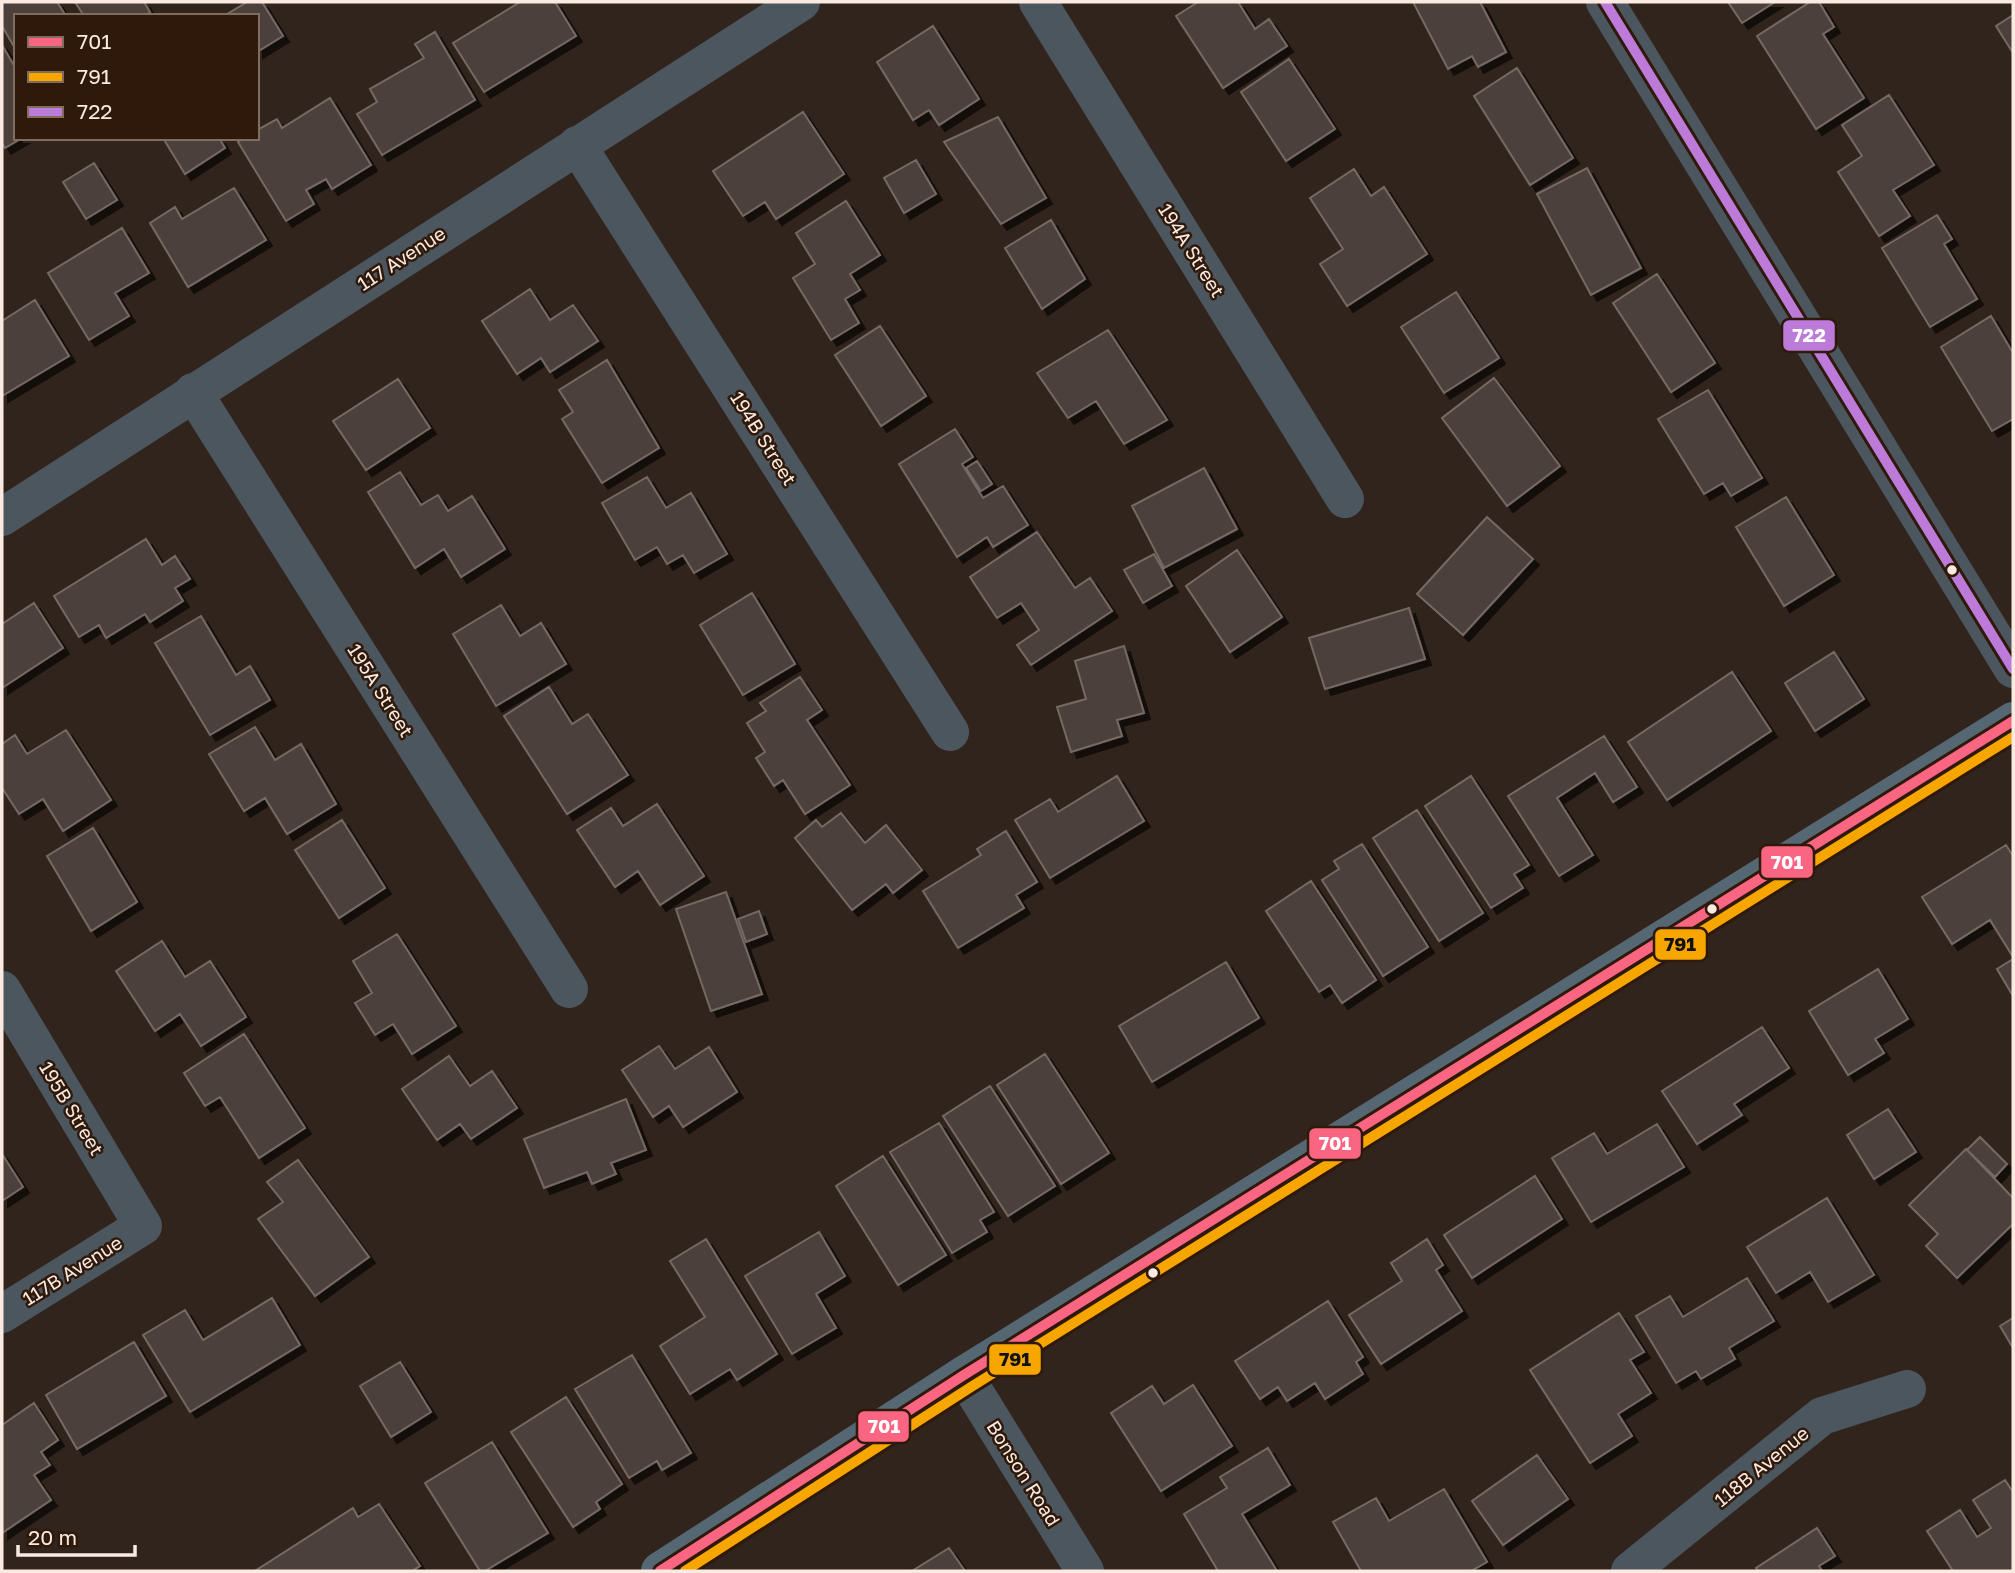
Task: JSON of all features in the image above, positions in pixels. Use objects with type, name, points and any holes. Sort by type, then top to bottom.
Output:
[{"type":"main road","points":[[660,1571],[964,1375],[2013,721]]},
{"type":"street","name":"117 Avenue","points":[[2,517],[802,2]]},
{"type":"street","name":"194A Street","points":[[1038,2],[1345,499]]},
{"type":"street","points":[[1605,2],[2013,669]]},
{"type":"street","name":"194B Street","points":[[577,145],[950,732]]},
{"type":"street","name":"195A Street","points":[[193,392],[569,989]]},
{"type":"street","name":"195B Street","points":[[2,990],[143,1226]]},
{"type":"street","name":"117B Avenue","points":[[2,1314],[143,1226]]},
{"type":"street","name":"Bonson Road","points":[[964,1375],[1085,1571]]},
{"type":"street","name":"118B Avenue","points":[[1635,1570],[1822,1416],[1907,1389]]},
{"type":"building","points":[[2,2],[57,2],[65,14],[14,14],[14,47],[2,26]]},
{"type":"building","points":[[75,2],[144,2],[150,12],[148,14],[83,14]]},
{"type":"building","points":[[247,2],[262,2],[283,36],[259,51],[259,14],[227,14]]},
{"type":"building","points":[[520,2],[555,2],[576,36],[484,92],[453,43]]},
{"type":"building","points":[[1198,2],[1238,2],[1255,29],[1269,19],[1287,46],[1223,88],[1176,16]]},
{"type":"building","points":[[1413,2],[1480,2],[1506,52],[1478,67],[1472,56],[1448,69]]},
{"type":"building","points":[[1728,2],[1775,2],[1742,23]]},
{"type":"building","points":[[1810,2],[1819,2],[1834,27],[1823,34],[1864,98],[1816,129],[1757,36]]},
{"type":"building","points":[[2013,15],[2013,53],[1996,26]]},
{"type":"building","points":[[933,26],[979,99],[939,125],[929,110],[913,120],[877,62]]},
{"type":"building","points":[[435,32],[475,100],[382,155],[357,114],[377,102],[370,89],[424,58],[415,44]]},
{"type":"building","points":[[2,45],[14,66],[14,140],[19,140],[5,148],[2,143]]},
{"type":"building","points":[[1289,59],[1335,129],[1286,161],[1241,92]]},
{"type":"building","points":[[1517,68],[1573,158],[1530,185],[1474,96]]},
{"type":"building","points":[[1889,95],[1934,165],[1893,190],[1910,216],[1879,236],[1838,172],[1862,156],[1842,125]]},
{"type":"building","points":[[330,98],[371,165],[332,189],[326,179],[306,190],[314,204],[286,221],[238,142],[259,140],[259,129],[277,119],[282,128]]},
{"type":"building","points":[[803,112],[844,174],[776,219],[765,202],[743,216],[713,171]]},
{"type":"building","points":[[998,117],[1046,198],[1001,224],[944,142]]},
{"type":"building","points":[[164,140],[220,140],[225,148],[185,174]]},
{"type":"building","points":[[916,160],[936,194],[904,213],[884,178]]},
{"type":"building","points":[[94,163],[117,200],[86,219],[63,182]]},
{"type":"building","points":[[1587,168],[1641,268],[1591,295],[1537,194]]},
{"type":"building","points":[[1354,169],[1371,196],[1384,187],[1427,254],[1347,306],[1320,264],[1343,249],[1310,198]]},
{"type":"building","points":[[234,188],[266,240],[188,287],[150,223],[175,207],[182,219]]},
{"type":"building","points":[[846,201],[880,255],[850,274],[860,290],[845,299],[859,323],[831,340],[793,278],[815,264],[796,233]]},
{"type":"building","points":[[1937,215],[1952,239],[1944,244],[1977,299],[1930,327],[1882,248]]},
{"type":"building","points":[[1051,220],[1085,279],[1042,309],[1005,248]]},
{"type":"building","points":[[122,228],[149,273],[115,293],[129,316],[89,340],[48,273]]},
{"type":"building","points":[[1657,274],[1715,363],[1671,392],[1613,303]]},
{"type":"building","points":[[530,289],[550,320],[573,305],[598,341],[550,372],[541,358],[517,374],[482,321]]},
{"type":"building","points":[[1456,292],[1499,358],[1444,393],[1401,327]]},
{"type":"building","points":[[35,300],[69,356],[2,396],[2,321]]},
{"type":"building","points":[[1991,316],[2013,353],[2013,419],[1992,431],[1941,347]]},
{"type":"building","points":[[880,326],[926,396],[881,426],[835,355]]},
{"type":"building","points":[[1108,330],[1167,420],[1124,444],[1096,401],[1068,418],[1037,373]]},
{"type":"building","points":[[607,360],[659,448],[602,483],[562,419],[573,412],[559,390]]},
{"type":"building","points":[[1494,378],[1560,466],[1507,506],[1442,418]]},
{"type":"building","points":[[398,379],[430,428],[366,470],[333,421]]},
{"type":"building","points":[[1708,390],[1762,478],[1731,496],[1723,483],[1704,494],[1658,419]]},
{"type":"building","points":[[955,429],[973,457],[962,464],[983,498],[1003,486],[1028,525],[993,547],[987,537],[957,557],[899,464]]},
{"type":"building","points":[[977,461],[992,484],[981,491],[966,468]]},
{"type":"building","points":[[1204,468],[1237,529],[1164,568],[1132,506]]},
{"type":"building","points":[[400,472],[421,505],[438,495],[448,511],[472,496],[505,549],[461,577],[444,549],[415,568],[368,492]]},
{"type":"building","points":[[647,477],[666,508],[691,493],[727,554],[694,573],[683,555],[667,564],[657,547],[635,560],[602,503]]},
{"type":"building","points":[[1786,497],[1834,575],[1784,606],[1736,527]]},
{"type":"building","points":[[1487,517],[1533,559],[1463,635],[1417,594]]},
{"type":"building","points":[[1037,532],[1075,588],[1090,578],[1112,611],[1031,665],[1017,645],[1039,630],[1021,603],[997,618],[970,577]]},
{"type":"building","points":[[146,539],[162,565],[175,556],[190,579],[175,588],[183,601],[150,622],[145,614],[106,638],[99,625],[79,637],[54,596]]},
{"type":"building","points":[[1237,550],[1282,617],[1230,652],[1186,586]]},
{"type":"building","points":[[1154,554],[1172,586],[1143,603],[1124,570]]},
{"type":"building","points":[[752,593],[795,664],[743,695],[700,625]]},
{"type":"building","points":[[34,603],[63,648],[2,688],[2,624]]},
{"type":"building","points":[[501,605],[520,636],[541,623],[566,664],[496,706],[453,634]]},
{"type":"building","points":[[1409,608],[1425,659],[1325,689],[1309,638]]},
{"type":"building","points":[[201,616],[236,675],[250,666],[270,700],[210,735],[155,643]]},
{"type":"building","points":[[1124,646],[1144,713],[1117,720],[1122,736],[1071,752],[1057,707],[1086,699],[1075,661]]},
{"type":"building","points":[[1834,652],[1864,699],[1815,731],[1785,683]]},
{"type":"building","points":[[1732,672],[1771,731],[1667,800],[1628,742]]},
{"type":"building","points":[[800,677],[822,710],[807,720],[850,785],[805,814],[783,780],[774,786],[756,758],[765,752],[747,723],[766,711],[760,703]]},
{"type":"building","points":[[549,687],[572,724],[588,714],[628,775],[567,814],[504,716]]},
{"type":"building","points":[[255,727],[275,760],[301,744],[336,804],[287,834],[265,798],[244,811],[209,754]]},
{"type":"building","points":[[66,730],[111,800],[63,831],[43,799],[19,814],[2,788],[2,744],[15,735],[27,754]]},
{"type":"building","points":[[1604,736],[1637,787],[1613,802],[1595,773],[1557,798],[1593,855],[1559,876],[1508,796]]},
{"type":"building","points":[[1117,776],[1144,821],[1050,878],[1015,820],[1050,799],[1058,812]]},
{"type":"building","points":[[1471,776],[1529,865],[1514,874],[1523,888],[1491,908],[1425,806]]},
{"type":"building","points":[[657,804],[704,876],[660,905],[638,871],[615,887],[577,830],[611,808],[623,826]]},
{"type":"building","points":[[1417,810],[1483,913],[1439,941],[1373,838]]},
{"type":"building","points":[[841,813],[865,843],[886,825],[922,870],[893,893],[886,884],[852,910],[795,838],[816,820],[822,827]]},
{"type":"building","points":[[342,820],[385,888],[339,918],[295,850]]},
{"type":"building","points":[[93,828],[137,902],[91,931],[47,856]]},
{"type":"building","points":[[1006,831],[1037,882],[1016,895],[1024,908],[958,948],[923,891],[981,855],[977,849]]},
{"type":"building","points":[[1362,844],[1428,947],[1383,976],[1322,880],[1339,869],[1334,861]]},
{"type":"building","points":[[2006,845],[2013,856],[2013,957],[1990,920],[1952,944],[1922,897]]},
{"type":"building","points":[[1311,881],[1376,980],[1342,1003],[1330,985],[1319,992],[1266,911]]},
{"type":"building","points":[[726,892],[762,994],[711,1011],[676,909]]},
{"type":"building","points":[[759,911],[767,934],[746,942],[738,919]]},
{"type":"building","points":[[397,934],[456,1026],[412,1054],[393,1024],[375,1035],[355,1003],[372,993],[353,961]]},
{"type":"building","points":[[162,941],[185,977],[210,961],[246,1017],[201,1046],[180,1014],[155,1031],[116,971]]},
{"type":"building","points":[[2013,959],[2013,996],[1997,969]]},
{"type":"building","points":[[1226,962],[1259,1018],[1152,1082],[1119,1026]]},
{"type":"building","points":[[1878,969],[1908,1019],[1875,1039],[1884,1053],[1848,1075],[1809,1011]]},
{"type":"building","points":[[1762,1027],[1789,1068],[1734,1104],[1742,1115],[1697,1144],[1662,1091]]},
{"type":"building","points":[[244,1034],[305,1128],[259,1158],[220,1097],[205,1106],[184,1073]]},
{"type":"building","points":[[659,1046],[675,1069],[709,1047],[737,1092],[683,1127],[669,1106],[653,1117],[622,1070]]},
{"type":"building","points":[[1045,1054],[1109,1153],[1061,1184],[997,1085]]},
{"type":"building","points":[[449,1056],[470,1086],[492,1071],[517,1108],[471,1139],[460,1124],[437,1140],[402,1089]]},
{"type":"building","points":[[990,1086],[1055,1186],[1008,1216],[943,1116]]},
{"type":"building","points":[[626,1099],[646,1150],[611,1163],[616,1174],[592,1184],[587,1172],[544,1188],[524,1139]]},
{"type":"building","points":[[1888,1109],[1916,1152],[1874,1179],[1847,1135]]},
{"type":"building","points":[[939,1123],[994,1212],[980,1220],[987,1232],[952,1253],[890,1152]]},
{"type":"building","points":[[1657,1124],[1684,1167],[1591,1222],[1552,1158],[1594,1133],[1607,1154]]},
{"type":"building","points":[[1980,1137],[2007,1164],[1995,1177],[1967,1150]]},
{"type":"building","points":[[1966,1149],[2013,1198],[2013,1224],[1957,1278],[1926,1246],[1938,1234],[1909,1205]]},
{"type":"building","points":[[2,1154],[23,1187],[2,1201]]},
{"type":"building","points":[[883,1156],[946,1255],[898,1285],[836,1186]]},
{"type":"building","points":[[298,1160],[369,1257],[315,1296],[258,1219],[283,1202],[267,1182]]},
{"type":"building","points":[[1535,1176],[1562,1219],[1472,1278],[1444,1235]]},
{"type":"building","points":[[1827,1198],[1874,1275],[1828,1302],[1810,1272],[1776,1293],[1747,1247]]},
{"type":"building","points":[[819,1232],[845,1276],[816,1294],[836,1328],[792,1354],[745,1276]]},
{"type":"building","points":[[706,1239],[777,1354],[737,1380],[730,1369],[690,1394],[660,1346],[705,1317],[670,1261]]},
{"type":"building","points":[[1427,1239],[1443,1265],[1436,1270],[1462,1311],[1381,1364],[1349,1315],[1402,1281],[1391,1263]]},
{"type":"building","points":[[1747,1278],[1774,1321],[1729,1348],[1735,1359],[1701,1379],[1696,1371],[1676,1383],[1636,1316],[1670,1296],[1683,1317]]},
{"type":"building","points":[[272,1298],[300,1345],[190,1412],[143,1335],[185,1310],[203,1340]]},
{"type":"building","points":[[1328,1301],[1363,1357],[1356,1362],[1363,1374],[1325,1399],[1315,1383],[1287,1401],[1278,1387],[1260,1399],[1235,1361]]},
{"type":"building","points":[[1619,1313],[1644,1352],[1630,1360],[1651,1393],[1618,1414],[1632,1436],[1590,1463],[1530,1370]]},
{"type":"building","points":[[2013,1318],[2013,1348],[2000,1326]]},
{"type":"building","points":[[134,1342],[166,1396],[77,1449],[46,1395]]},
{"type":"building","points":[[632,1355],[691,1453],[662,1470],[657,1461],[629,1478],[575,1389]]},
{"type":"building","points":[[400,1362],[431,1412],[391,1437],[360,1386]]},
{"type":"building","points":[[1193,1385],[1232,1446],[1161,1491],[1111,1413],[1152,1386],[1164,1404]]},
{"type":"building","points":[[566,1397],[622,1484],[596,1502],[600,1509],[573,1527],[511,1432]]},
{"type":"building","points":[[34,1403],[58,1440],[41,1452],[50,1465],[34,1475],[51,1500],[2,1533],[2,1425]]},
{"type":"building","points":[[492,1442],[548,1533],[485,1571],[480,1571],[425,1483]]},
{"type":"building","points":[[1268,1448],[1290,1485],[1242,1514],[1277,1571],[1218,1571],[1184,1514],[1227,1488],[1220,1477]]},
{"type":"building","points":[[1537,1455],[1568,1499],[1503,1545],[1472,1501]]},
{"type":"building","points":[[2005,1480],[2013,1492],[2013,1571],[1953,1571],[1927,1531],[1960,1510],[1977,1537],[1991,1528],[1973,1500]]},
{"type":"building","points":[[1444,1489],[1487,1562],[1471,1571],[1361,1571],[1333,1522],[1376,1498],[1389,1521]]},
{"type":"building","points":[[379,1504],[420,1566],[412,1571],[255,1571],[353,1508],[358,1517]]},
{"type":"building","points":[[1817,1528],[1835,1556],[1819,1566],[1822,1571],[1758,1571],[1756,1568]]},
{"type":"building","points":[[949,1548],[965,1571],[912,1571]]},
{"type":"transit line","name":"722","points":[[1605,2],[2013,669]]},
{"type":"transit line","name":"701","points":[[660,1571],[964,1375],[2013,721]]},
{"type":"transit line","name":"791","points":[[685,1571],[971,1387],[2013,737]]}]
